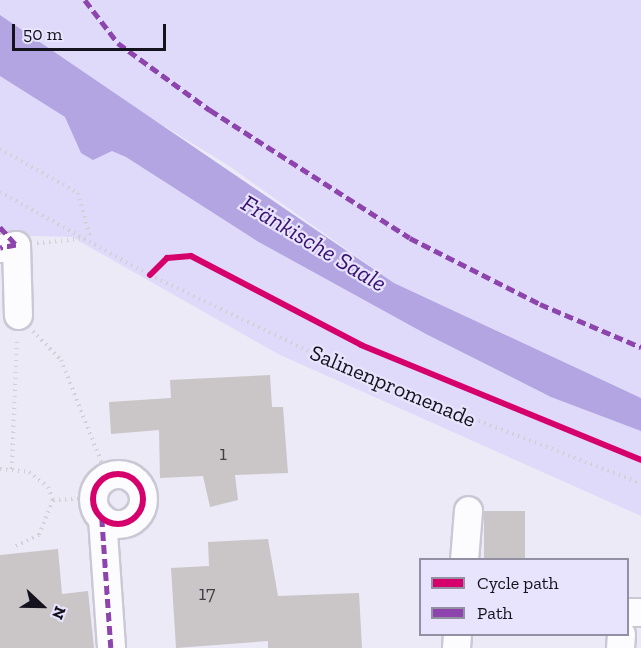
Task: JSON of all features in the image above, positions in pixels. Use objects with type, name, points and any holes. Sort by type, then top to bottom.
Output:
[{"type":"street","points":[[8,247],[18,315]]},
{"type":"street","points":[[100,497],[111,648]]},
{"type":"street","points":[[464,558],[468,510]]},
{"type":"path","points":[[0,149],[78,193],[90,238],[8,247]]},
{"type":"path","points":[[150,275],[159,266]]},
{"type":"path","points":[[12,469],[18,315]]},
{"type":"path","points":[[18,315],[61,360],[100,497],[53,500]]},
{"type":"path","points":[[0,470],[12,469],[40,478],[53,500]]},
{"type":"path","points":[[13,547],[39,535],[53,500]]},
{"type":"shaded area","points":[[0,0],[641,0],[641,398],[394,283],[229,166],[88,79],[0,15]]},
{"type":"shaded area","points":[[0,75],[641,415],[641,516],[278,354],[72,237],[0,235]]},
{"type":"water","name":"Fränkische Saale","points":[[0,15],[394,283],[641,398],[641,431],[551,397],[426,334],[257,241],[126,157],[112,151],[93,160],[81,153],[65,117],[0,76]]},
{"type":"building","points":[[270,375],[272,407],[283,407],[288,473],[235,475],[238,500],[210,507],[203,476],[160,478],[159,430],[111,434],[109,402],[171,398],[170,380]]},
{"type":"building","points":[[484,511],[525,511],[525,558],[484,558]]},
{"type":"building","points":[[268,539],[278,596],[359,593],[362,648],[268,648],[268,641],[176,648],[171,568],[209,566],[208,542]]},
{"type":"building","points":[[58,549],[62,594],[88,591],[94,648],[0,648],[0,555]]},
{"type":"marked path","points":[[85,0],[118,43],[210,110],[410,238],[540,304],[641,347]]},
{"type":"marked path","points":[[0,227],[16,245],[0,248]]},
{"type":"marked path","points":[[102,518],[111,648]]},
{"type":"cycle path","points":[[150,275],[167,258],[191,256],[361,345],[641,460]]},
{"type":"cycle path","points":[[118,474],[132,478],[139,485],[143,499],[139,513],[132,520],[118,524],[104,520],[97,513],[93,499],[97,485],[104,478],[118,474]]}]
